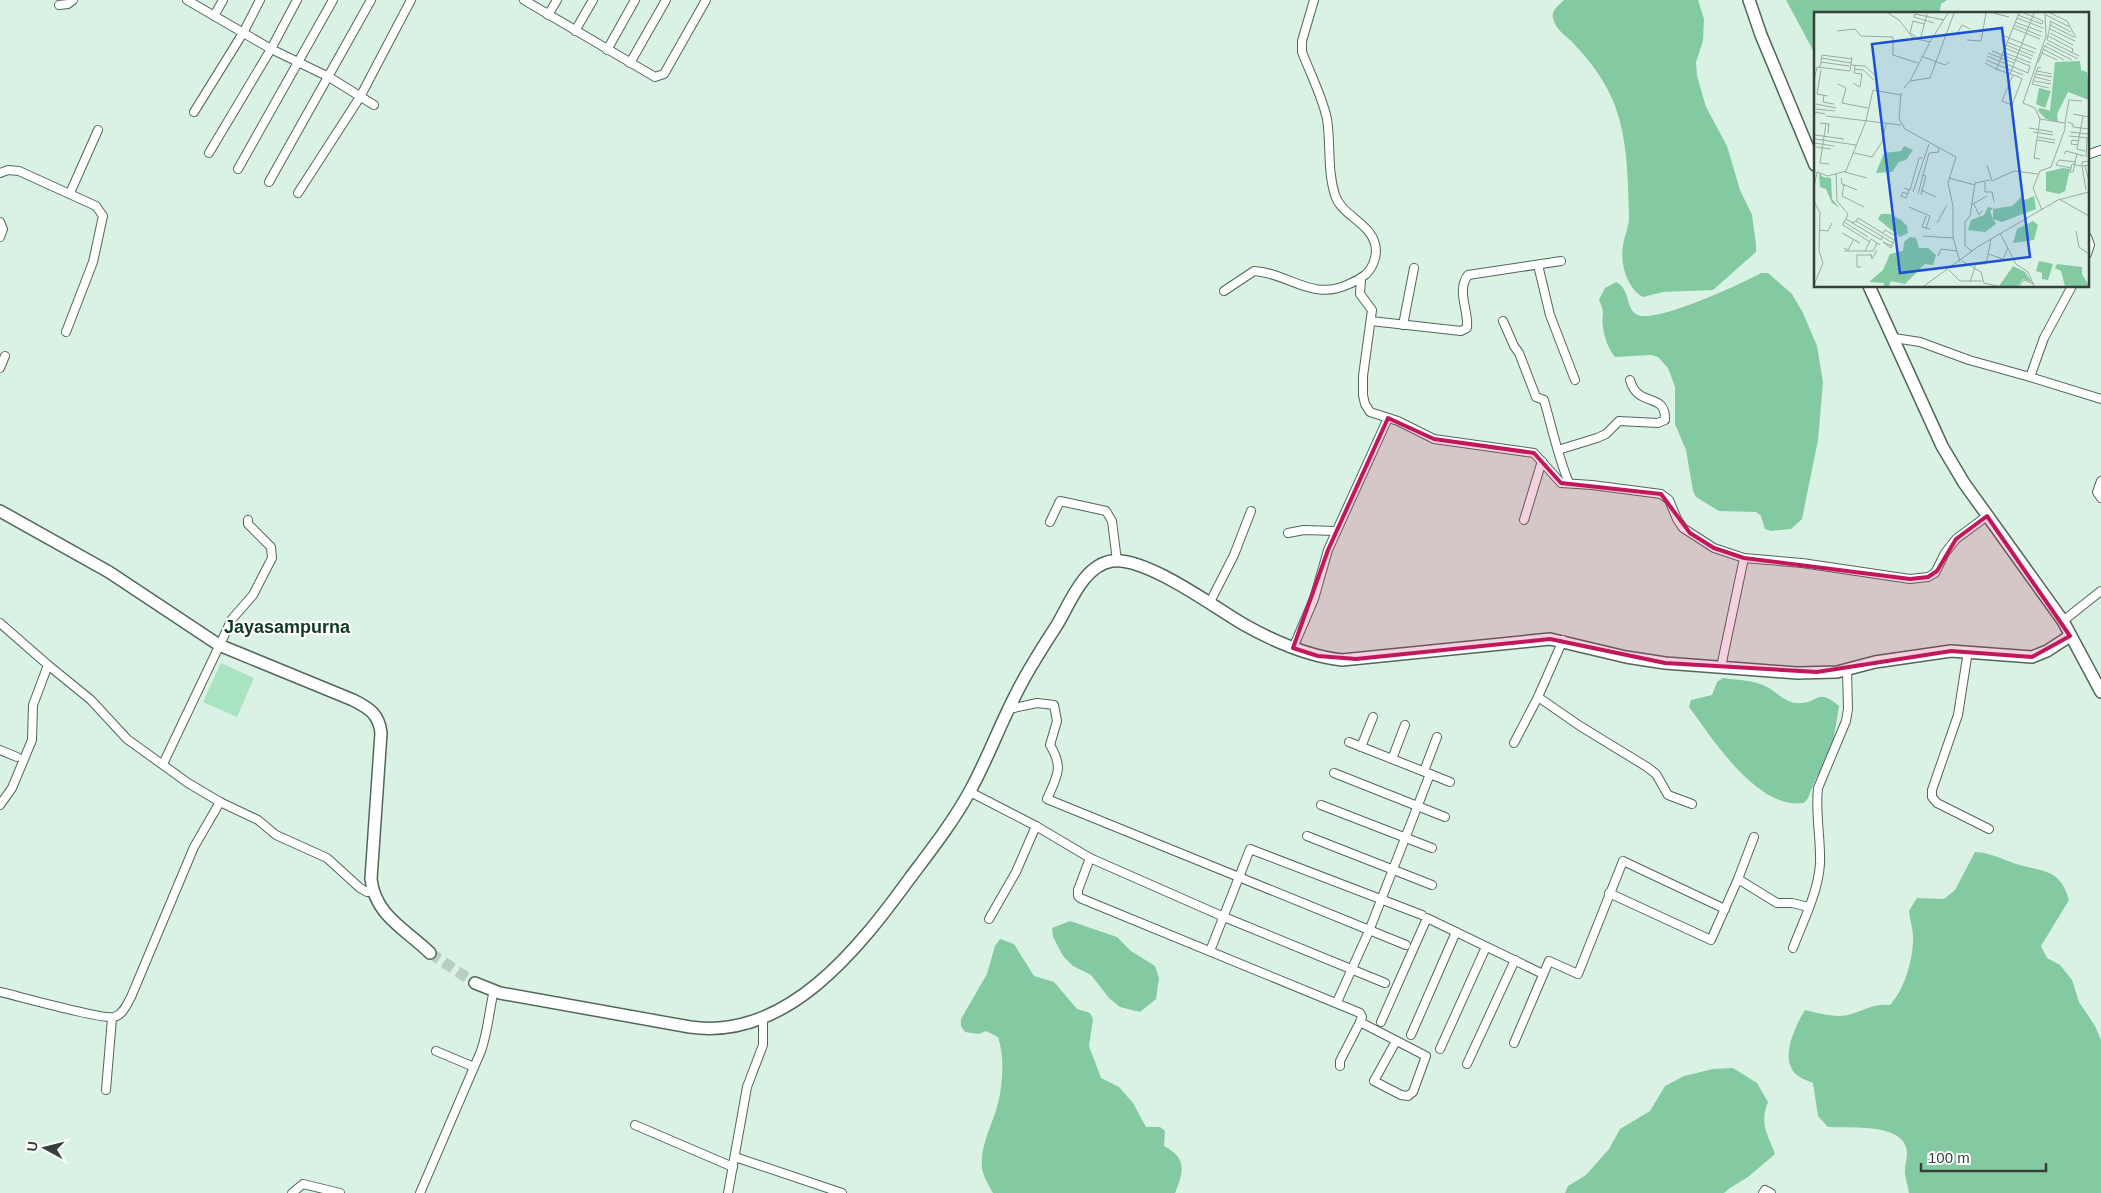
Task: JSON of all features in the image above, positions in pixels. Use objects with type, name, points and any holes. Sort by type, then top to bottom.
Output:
[{"type":"street","points":[[59,5],[68,4],[74,0]]},
{"type":"street","points":[[187,0],[271,49],[329,77],[374,105]]},
{"type":"street","points":[[214,16],[223,0]]},
{"type":"street","points":[[194,112],[243,33],[260,0]]},
{"type":"street","points":[[209,153],[271,49],[297,0]]},
{"type":"street","points":[[238,168],[333,0]]},
{"type":"street","points":[[269,182],[371,0]]},
{"type":"street","points":[[298,193],[360,97],[411,0]]},
{"type":"street","points":[[524,0],[606,50],[655,77],[664,74],[706,0]]},
{"type":"street","points":[[548,15],[557,0]]},
{"type":"street","points":[[575,31],[593,0]]},
{"type":"street","points":[[606,50],[635,0]]},
{"type":"street","points":[[630,63],[666,0]]},
{"type":"street","points":[[1224,291],[1254,271],[1320,291],[1334,290],[1361,278],[1373,264],[1375,244],[1370,234],[1339,204],[1335,196],[1329,161],[1327,120],[1302,52],[1302,41],[1314,0]]},
{"type":"street","points":[[1749,0],[1761,35],[1814,163]]},
{"type":"street","points":[[70,193],[98,130]]},
{"type":"street","points":[[2088,155],[2101,150]]},
{"type":"street","points":[[0,173],[13,170],[70,193],[96,206],[103,216],[93,262],[66,332]]},
{"type":"street","points":[[0,222],[3,229],[0,237]]},
{"type":"street","points":[[1371,321],[1457,331],[1464,330],[1467,323],[1463,287],[1468,275],[1561,261]]},
{"type":"street","points":[[1538,265],[1550,315],[1575,380]]},
{"type":"street","points":[[1403,325],[1414,268]]},
{"type":"street","points":[[1361,278],[1360,294],[1372,308],[1363,376],[1363,395],[1365,404],[1370,412],[1398,421],[1434,439],[1534,453],[1561,482],[1661,494],[1669,500],[1677,519],[1690,534],[1714,548],[1744,558],[1802,563],[1910,579],[1928,577],[1938,569],[1945,553],[1956,539],[1987,516]]},
{"type":"street","points":[[1870,288],[1942,446],[1964,483],[2063,621],[2101,692]]},
{"type":"street","points":[[2030,377],[2044,338],[2071,288]]},
{"type":"street","points":[[1503,321],[1514,346],[1520,353],[1536,397],[1544,400],[1558,450],[1558,458],[1569,483]]},
{"type":"street","points":[[1894,338],[1920,342],[1970,360],[2101,398]]},
{"type":"street","points":[[0,368],[5,356]]},
{"type":"street","points":[[1558,450],[1606,434],[1619,420],[1658,422],[1665,420],[1665,411],[1660,403],[1637,395],[1632,388],[1630,380]]},
{"type":"street","points":[[1293,648],[1314,599],[1323,565],[1336,531],[1388,418]]},
{"type":"street","points":[[1524,520],[1542,462]]},
{"type":"street","points":[[2101,481],[2097,492],[2101,498]]},
{"type":"street","points":[[1050,522],[1060,501],[1106,511],[1112,521],[1117,561]]},
{"type":"street","points":[[0,511],[109,572],[219,645],[353,700],[364,705],[377,716],[381,733],[372,891],[380,907],[389,918],[414,937],[430,954]]},
{"type":"street","points":[[1209,604],[1234,556],[1251,511]]},
{"type":"street","points":[[164,764],[232,619],[252,595],[272,558],[271,546],[248,524],[248,520]]},
{"type":"street","points":[[1288,533],[1304,530],[1336,531]]},
{"type":"street","points":[[1721,667],[1744,558]]},
{"type":"street","points":[[475,983],[494,990],[539,1000],[700,1029],[740,1025],[763,1017],[808,991],[848,956],[900,892],[939,839],[970,792],[1030,668],[1086,577],[1098,566],[1117,561],[1152,571],[1252,628],[1293,648],[1329,658],[1349,659],[1544,640],[1563,640],[1639,659],[1796,673],[1837,672],[1929,653],[1968,651],[2032,657],[2047,652],[2070,636]]},
{"type":"street","points":[[2063,621],[2101,591]]},
{"type":"street","points":[[0,624],[91,700],[127,738],[188,783],[220,802],[258,820],[276,835],[327,858],[360,888],[367,892],[372,891]]},
{"type":"street","points":[[1514,743],[1538,697],[1563,640]]},
{"type":"street","points":[[1968,651],[1958,715],[1932,790],[1932,797],[1937,803],[1989,829]]},
{"type":"street","points":[[0,805],[12,788],[32,740],[33,705],[48,665]]},
{"type":"street","points":[[1793,948],[1816,884],[1820,863],[1817,812],[1818,788],[1846,721],[1848,709],[1847,669]]},
{"type":"street","points":[[1538,697],[1580,726],[1651,770],[1656,774],[1668,795],[1692,804]]},
{"type":"street","points":[[1009,709],[1036,703],[1054,705],[1057,721],[1050,745],[1057,756],[1059,770],[1048,799],[1406,945]]},
{"type":"street","points":[[1361,747],[1372,717]]},
{"type":"street","points":[[1392,759],[1406,725]]},
{"type":"street","points":[[1337,1002],[1369,931],[1405,838],[1417,806],[1437,737]]},
{"type":"street","points":[[1350,742],[1450,782]]},
{"type":"street","points":[[0,750],[17,757]]},
{"type":"street","points":[[1334,773],[1445,817]]},
{"type":"street","points":[[970,792],[1036,826],[1090,858],[1224,917],[1385,983]]},
{"type":"street","points":[[0,992],[112,1018],[118,1016],[125,1008],[194,847],[220,802]]},
{"type":"street","points":[[1321,805],[1432,848]]},
{"type":"street","points":[[989,919],[1016,872],[1036,826]]},
{"type":"street","points":[[1307,836],[1432,885]]},
{"type":"street","points":[[1609,893],[1711,940],[1754,837]]},
{"type":"street","points":[[1210,951],[1250,849],[1422,915]]},
{"type":"street","points":[[1090,858],[1078,890],[1080,898],[1360,1013],[1362,1017],[1340,1061],[1340,1066]]},
{"type":"street","points":[[1514,1043],[1549,961],[1578,974],[1623,861],[1725,909]]},
{"type":"street","points":[[1738,879],[1776,903],[1792,903],[1808,907]]},
{"type":"street","points":[[1381,1022],[1426,918],[1543,974]]},
{"type":"street","points":[[1411,1035],[1456,932]]},
{"type":"street","points":[[1440,1049],[1486,947]]},
{"type":"street","points":[[1467,1064],[1515,960]]},
{"type":"street","points":[[420,1193],[474,1067],[487,1031],[489,1008],[494,990]]},
{"type":"street","points":[[728,1193],[747,1087],[763,1045],[763,1017]]},
{"type":"street","points":[[106,1090],[112,1018]]},
{"type":"street","points":[[1360,1022],[1426,1056],[1413,1092],[1408,1096],[1401,1095],[1374,1081],[1396,1041]]},
{"type":"street","points":[[436,1050],[474,1067]]},
{"type":"street","points":[[635,1124],[733,1167]]},
{"type":"street","points":[[735,1157],[842,1193]]},
{"type":"street","points":[[292,1193],[302,1184],[340,1193]]},
{"type":"street","points":[[1763,1193],[1765,1190],[1771,1193]]},
{"type":"highlighted area","points":[[1388,418],[1434,439],[1534,453],[1561,483],[1661,494],[1690,533],[1714,548],[1744,558],[1910,579],[1928,577],[1937,571],[1956,539],[1987,516],[2070,636],[2032,657],[1951,651],[1817,672],[1665,663],[1550,639],[1356,659],[1318,656],[1293,648],[1328,550]]},
{"type":"shaded area","points":[[1564,0],[1698,0],[1704,19],[1703,41],[1696,62],[1697,76],[1706,107],[1727,146],[1740,190],[1752,215],[1756,245],[1756,252],[1713,290],[1663,292],[1643,297],[1637,293],[1629,282],[1624,268],[1622,253],[1629,217],[1623,133],[1613,100],[1602,80],[1589,61],[1559,30],[1554,22],[1553,13]]},
{"type":"shaded area","points":[[1786,0],[1947,0],[1941,4],[1939,12],[1814,12],[1814,52]]},
{"type":"shaded area","points":[[1761,273],[1768,273],[1792,294],[1803,313],[1817,346],[1823,382],[1818,440],[1802,519],[1791,529],[1771,531],[1765,529],[1761,516],[1756,512],[1719,511],[1696,497],[1693,491],[1686,450],[1675,424],[1675,387],[1668,368],[1658,357],[1651,355],[1615,357],[1604,335],[1603,311],[1599,300],[1605,288],[1616,282],[1624,289],[1631,309],[1638,315],[1648,316],[1699,301]]},
{"type":"shaded area","points":[[221,663],[254,678],[237,717],[203,702]]},
{"type":"shaded area","points":[[1723,678],[1760,684],[1796,703],[1809,702],[1826,697],[1839,706],[1831,755],[1816,778],[1804,803],[1787,802],[1770,795],[1753,784],[1738,770],[1689,707],[1691,700],[1712,695],[1717,682]]},
{"type":"shaded area","points":[[1975,852],[2049,873],[2061,882],[2069,900],[2041,946],[2047,958],[2060,965],[2072,980],[2079,1002],[2095,1026],[2101,1040],[2101,1193],[1909,1193],[1905,1174],[1907,1151],[1901,1139],[1894,1134],[1872,1128],[1828,1127],[1818,1116],[1813,1083],[1798,1076],[1792,1070],[1789,1062],[1790,1044],[1793,1034],[1805,1010],[1826,1015],[1843,1016],[1874,1006],[1890,1005],[1903,984],[1911,959],[1913,938],[1909,911],[1917,898],[1944,899],[1955,890]]},
{"type":"shaded area","points":[[1070,921],[1117,937],[1131,951],[1155,966],[1159,978],[1156,999],[1140,1012],[1120,1007],[1109,998],[1091,975],[1073,966],[1063,956],[1053,937],[1052,928]]},
{"type":"shaded area","points":[[1000,939],[1014,944],[1034,976],[1054,982],[1077,1009],[1090,1013],[1093,1019],[1089,1046],[1101,1078],[1119,1087],[1133,1103],[1146,1127],[1160,1127],[1165,1131],[1164,1146],[1177,1155],[1180,1160],[1182,1172],[1175,1193],[993,1193],[986,1181],[982,1168],[982,1158],[1000,1094],[1001,1051],[998,1037],[986,1031],[979,1034],[965,1032],[961,1026],[961,1019],[987,974],[995,946]]},
{"type":"shaded area","points":[[1733,1068],[1757,1083],[1768,1102],[1764,1123],[1775,1154],[1748,1177],[1724,1193],[1565,1193],[1568,1186],[1586,1175],[1609,1149],[1620,1129],[1650,1111],[1665,1086],[1684,1076],[1713,1069]]},
{"type":"tunnel","points":[[430,953],[475,983]]},
{"type":"district","name":"Jayasampurna","points":[[287,627]]}]
